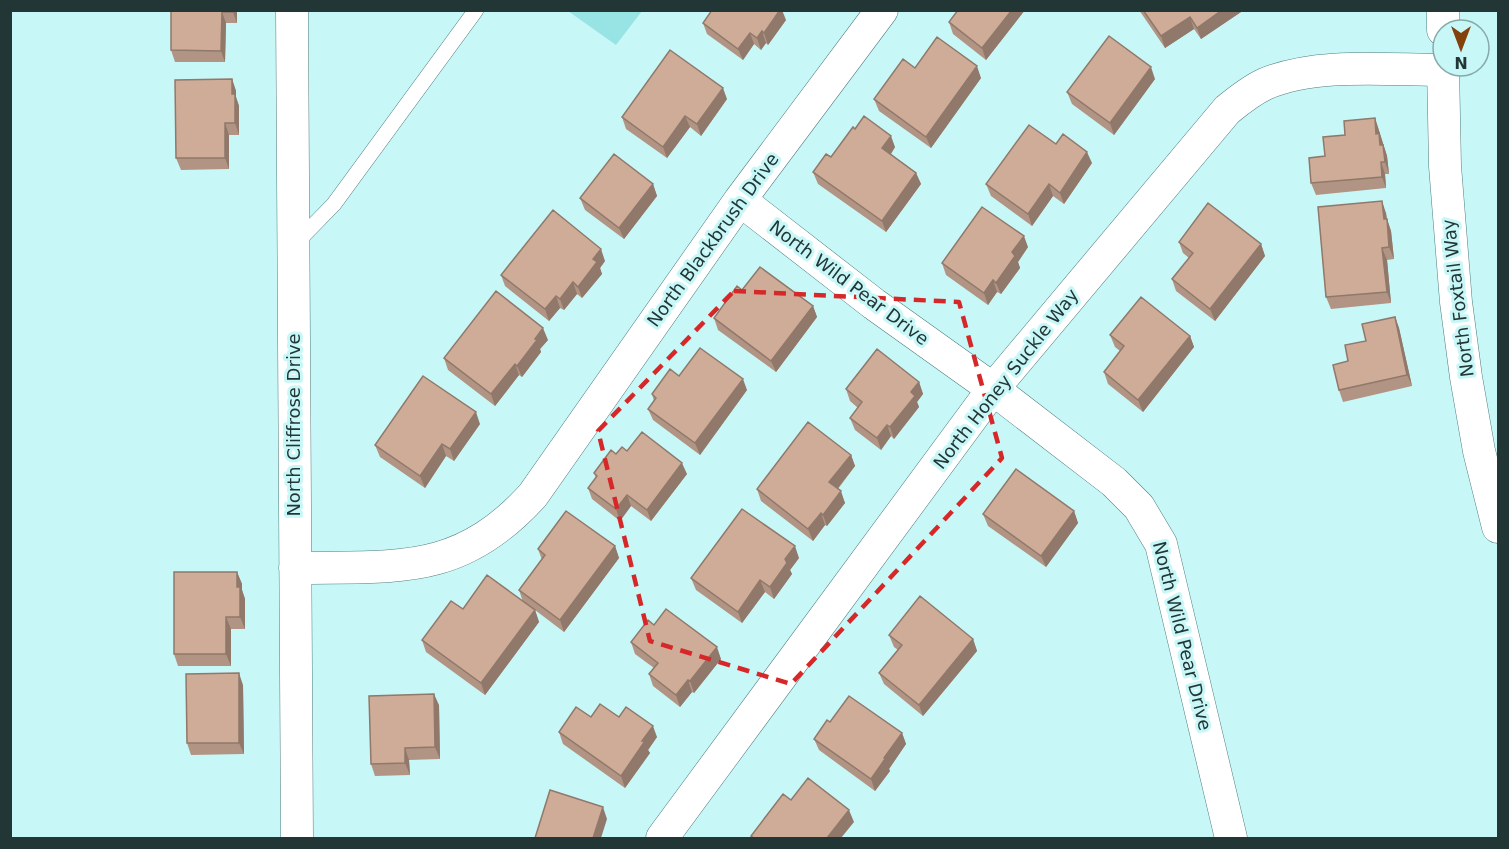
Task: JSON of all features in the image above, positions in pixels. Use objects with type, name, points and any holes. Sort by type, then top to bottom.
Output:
[{"type":"street","name":"North Cliffrose Drive","points":[[292,10],[297,838]]},
{"type":"street","name":"North Blackbrush Drive","points":[[295,568],[409,565],[452,555],[495,531],[515,514],[533,495],[740,200],[882,10]]},
{"type":"street","name":"North Honey Suckle Way","points":[[662,838],[993,389],[1191,154],[1211,126],[1244,96],[1273,81],[1306,72],[1431,68]]},
{"type":"street","name":"North Foxtail Way","points":[[1443,78],[1445,166],[1456,302],[1479,451],[1498,527]]},
{"type":"street","name":"North Wild Pear Drive","points":[[740,200],[874,304],[993,389],[1114,482],[1127,494],[1149,522],[1161,544],[1222,835]]},
{"type":"lane","points":[[292,247],[334,204],[476,10]]},
{"type":"highlighted area","points":[[734,291],[959,302],[1002,458],[791,684],[650,641],[598,431]]},
{"type":"shaded area","points":[[568,11],[642,11],[616,45]]},
{"type":"building","points":[[171,10],[233,10],[233,12],[222,12],[221,51],[171,50]]},
{"type":"building","points":[[712,10],[780,10],[764,33],[762,31],[757,38],[750,33],[738,49],[703,23]]},
{"type":"building","points":[[958,10],[1012,10],[982,48],[949,22]]},
{"type":"building","points":[[1143,10],[1222,10],[1197,28],[1190,17],[1161,36]]},
{"type":"building","points":[[1109,36],[1151,67],[1110,123],[1067,92]]},
{"type":"building","points":[[937,37],[977,66],[926,137],[874,99],[903,59],[915,68]]},
{"type":"building","points":[[670,50],[723,88],[697,124],[685,116],[663,147],[622,117]]},
{"type":"building","points":[[232,79],[232,94],[235,94],[235,123],[225,123],[225,158],[176,158],[175,80]]},
{"type":"building","points":[[864,116],[891,136],[882,148],[916,173],[882,221],[813,172],[826,154],[831,157]]},
{"type":"building","points":[[1375,118],[1376,134],[1379,133],[1380,145],[1383,145],[1385,162],[1381,162],[1382,177],[1311,183],[1309,158],[1325,156],[1323,137],[1345,135],[1344,121]]},
{"type":"building","points":[[1029,125],[1056,144],[1063,134],[1087,152],[1060,193],[1049,184],[1028,214],[986,184]]},
{"type":"building","points":[[614,154],[653,184],[619,228],[580,198]]},
{"type":"building","points":[[1382,201],[1384,219],[1387,219],[1389,247],[1382,248],[1387,292],[1326,297],[1318,207]]},
{"type":"building","points":[[1208,203],[1261,244],[1210,309],[1172,279],[1193,253],[1179,242]]},
{"type":"building","points":[[982,207],[1024,236],[1012,252],[1015,256],[996,283],[993,280],[984,293],[942,263]]},
{"type":"building","points":[[553,210],[601,249],[593,259],[597,262],[578,287],[573,282],[560,299],[556,296],[545,309],[501,275]]},
{"type":"building","points":[[760,267],[813,306],[771,361],[714,318],[737,286],[742,290]]},
{"type":"building","points":[[496,291],[543,328],[535,339],[537,340],[517,366],[515,364],[491,394],[444,358]]},
{"type":"building","points":[[1141,297],[1190,336],[1138,400],[1104,372],[1124,346],[1110,335]]},
{"type":"building","points":[[1395,317],[1407,375],[1339,390],[1333,365],[1348,361],[1345,345],[1366,341],[1362,324]]},
{"type":"building","points":[[700,348],[743,379],[695,443],[648,409],[656,398],[652,394],[670,369],[679,376]]},
{"type":"building","points":[[877,349],[919,382],[911,392],[915,396],[890,427],[887,425],[877,438],[850,418],[862,402],[846,389]]},
{"type":"building","points":[[423,376],[476,412],[450,449],[442,444],[420,476],[375,445]]},
{"type":"building","points":[[808,422],[851,455],[829,482],[841,491],[823,515],[821,513],[808,529],[757,489]]},
{"type":"building","points":[[642,432],[682,463],[647,510],[627,495],[616,509],[588,488],[597,476],[594,473],[611,450],[616,454],[622,447],[627,451]]},
{"type":"building","points":[[1016,469],[1074,511],[1041,556],[983,514]]},
{"type":"building","points":[[742,509],[795,546],[785,559],[787,563],[770,587],[760,580],[738,612],[691,578]]},
{"type":"building","points":[[566,511],[615,546],[560,620],[519,590],[545,555],[538,549]]},
{"type":"building","points":[[174,572],[237,572],[237,587],[240,587],[240,617],[226,617],[226,654],[174,654]]},
{"type":"building","points":[[487,575],[535,610],[481,683],[422,640],[451,601],[463,609]]},
{"type":"building","points":[[920,596],[973,639],[919,705],[879,673],[902,645],[889,635]]},
{"type":"building","points":[[666,609],[717,647],[676,695],[649,674],[658,663],[631,642],[648,620],[654,625]]},
{"type":"building","points":[[239,673],[239,743],[187,743],[186,674]]},
{"type":"building","points":[[434,694],[435,747],[405,748],[405,763],[371,764],[369,696]]},
{"type":"building","points":[[849,696],[902,733],[871,779],[814,739],[827,720],[830,722]]},
{"type":"building","points":[[600,704],[619,717],[626,707],[653,726],[621,776],[559,732],[576,707],[591,717]]},
{"type":"building","points":[[808,778],[849,810],[827,838],[754,838],[751,836],[783,794],[791,800]]},
{"type":"building","points":[[550,790],[603,807],[593,838],[535,838]]}]
